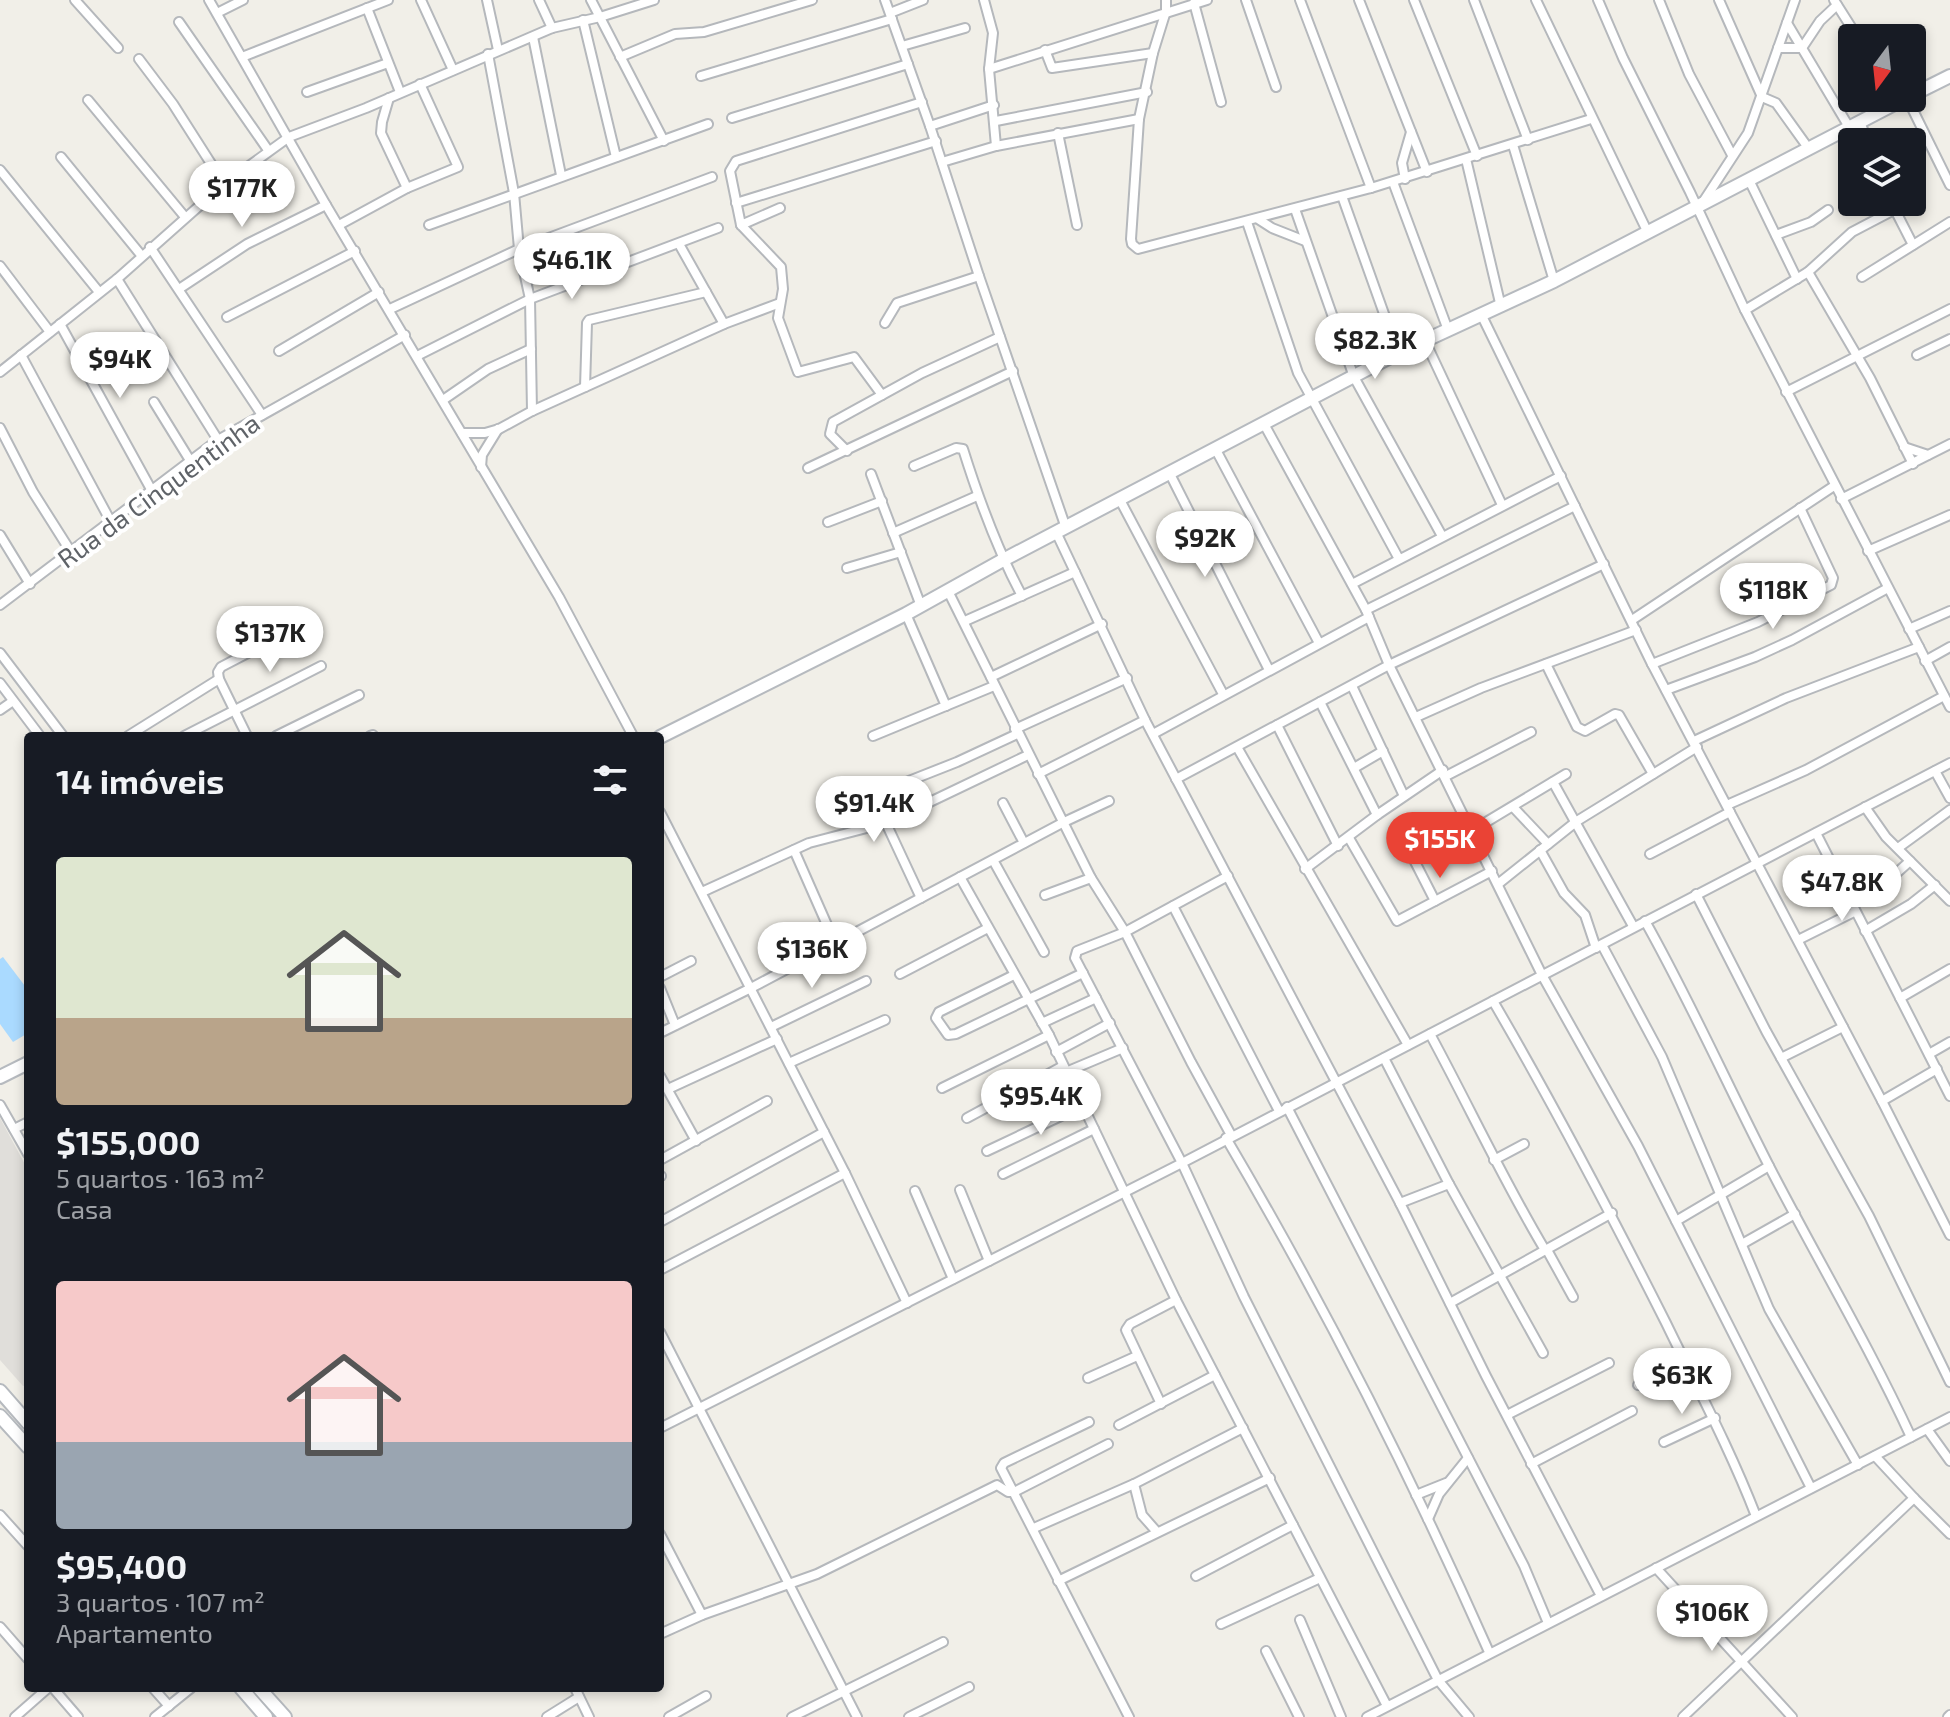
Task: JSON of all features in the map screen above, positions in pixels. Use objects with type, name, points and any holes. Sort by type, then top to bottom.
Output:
[{"type":"street","points":[[75,0],[118,48]]},
{"type":"street","points":[[209,0],[326,205],[559,597],[631,732]]},
{"type":"street","points":[[217,13],[243,0]]},
{"type":"street","points":[[242,57],[388,0]]},
{"type":"street","points":[[421,0],[453,70]]},
{"type":"street","points":[[487,0],[498,50]]},
{"type":"street","points":[[539,0],[552,28]]},
{"type":"street","points":[[591,0],[664,141]]},
{"type":"street","points":[[0,356],[4,368],[117,279],[224,184],[289,137],[552,28],[654,0]]},
{"type":"street","points":[[620,57],[675,34],[704,32],[812,0]]},
{"type":"street","points":[[885,0],[1013,371],[1075,572],[1145,720],[1400,1203],[1601,1596]]},
{"type":"street","points":[[701,76],[891,16],[923,0]]},
{"type":"street","points":[[984,0],[993,33],[989,69],[996,146]]},
{"type":"street","points":[[1166,0],[1166,11],[1153,53],[1139,119],[1133,246],[1144,249],[1405,179],[1591,119]]},
{"type":"street","points":[[989,69],[1207,0]]},
{"type":"street","points":[[1246,0],[1276,87]]},
{"type":"street","points":[[1300,0],[1371,188]]},
{"type":"street","points":[[1359,0],[1427,172]]},
{"type":"street","points":[[1414,0],[1477,156]]},
{"type":"street","points":[[1474,0],[1528,140]]},
{"type":"street","points":[[1536,0],[1648,233]]},
{"type":"street","points":[[1598,0],[1623,58],[1699,207],[1745,310],[1950,707]]},
{"type":"street","points":[[1659,0],[1689,74],[1732,155]]},
{"type":"street","points":[[1719,0],[1762,97],[1776,103],[1809,149]]},
{"type":"street","points":[[1699,207],[1748,133],[1795,0]]},
{"type":"street","points":[[1194,3],[1221,102]]},
{"type":"street","points":[[1802,48],[1835,3],[1849,24]]},
{"type":"street","points":[[367,8],[400,92]]},
{"type":"street","points":[[583,20],[616,157]]},
{"type":"street","points":[[179,22],[268,150]]},
{"type":"street","points":[[1787,23],[1856,128]]},
{"type":"street","points":[[902,46],[965,28]]},
{"type":"street","points":[[533,37],[561,175]]},
{"type":"street","points":[[1778,48],[1802,48]]},
{"type":"street","points":[[1045,50],[1052,68],[1153,53]]},
{"type":"street","points":[[488,54],[530,299],[532,411]]},
{"type":"street","points":[[139,59],[173,104],[224,184]]},
{"type":"street","points":[[307,92],[388,63]]},
{"type":"street","points":[[732,118],[908,64]]},
{"type":"street","points":[[1926,88],[1950,76]]},
{"type":"street","points":[[339,225],[407,188],[458,167],[420,84]]},
{"type":"street","points":[[996,121],[1147,92]]},
{"type":"street","points":[[389,98],[381,133],[407,188]]},
{"type":"street","points":[[88,100],[185,217]]},
{"type":"street","points":[[882,395],[854,357],[798,372],[779,324],[783,289],[779,263],[741,225],[730,171],[736,161],[922,102]]},
{"type":"street","points":[[930,126],[994,105]]},
{"type":"street","points":[[664,735],[906,614],[1398,353],[1554,281],[1878,112]]},
{"type":"street","points":[[1909,112],[1950,183]]},
{"type":"street","points":[[942,162],[996,146],[1139,119]]},
{"type":"street","points":[[429,225],[708,124]]},
{"type":"street","points":[[1405,179],[1402,163],[1411,131]]},
{"type":"street","points":[[1058,133],[1077,225]]},
{"type":"street","points":[[736,203],[936,141]]},
{"type":"street","points":[[1513,145],[1554,281]]},
{"type":"street","points":[[61,157],[141,255]]},
{"type":"street","points":[[1466,159],[1501,307]]},
{"type":"street","points":[[0,170],[99,292]]},
{"type":"street","points":[[390,309],[519,249],[712,177]]},
{"type":"street","points":[[1749,180],[1797,279]]},
{"type":"street","points":[[1393,182],[1448,330]]},
{"type":"street","points":[[1342,196],[1398,353]]},
{"type":"street","points":[[1301,229],[1312,204]]},
{"type":"street","points":[[179,289],[247,244],[326,205]]},
{"type":"street","points":[[741,225],[780,208]]},
{"type":"street","points":[[1295,209],[1354,377],[1442,536]]},
{"type":"street","points":[[1776,235],[1811,222],[1828,210]]},
{"type":"street","points":[[1745,310],[1808,272],[1852,232],[1877,216]]},
{"type":"street","points":[[1898,216],[1913,245]]},
{"type":"street","points":[[1258,219],[1305,241]]},
{"type":"street","points":[[1247,222],[1298,373],[1399,559]]},
{"type":"street","points":[[1862,277],[1950,222]]},
{"type":"street","points":[[417,356],[530,299],[718,228]]},
{"type":"street","points":[[679,244],[724,324]]},
{"type":"street","points":[[150,247],[262,415]]},
{"type":"street","points":[[227,317],[355,251]]},
{"type":"street","points":[[0,266],[50,332]]},
{"type":"street","points":[[1808,272],[1913,464]]},
{"type":"street","points":[[885,323],[897,303],[979,276]]},
{"type":"street","points":[[117,279],[218,440]]},
{"type":"street","points":[[279,351],[379,292]]},
{"type":"street","points":[[585,387],[589,320],[706,292]]},
{"type":"street","points":[[462,433],[485,433],[499,429],[724,324],[780,303]]},
{"type":"street","points":[[1786,392],[1950,309]]},
{"type":"street","points":[[1482,316],[1652,664],[1950,1235]]},
{"type":"street","points":[[60,324],[152,491]]},
{"type":"street","name":"Rua da Cinquentinha","points":[[0,605],[218,440],[405,335]]},
{"type":"street","points":[[847,451],[830,434],[831,425],[882,395],[1000,337]]},
{"type":"street","points":[[1917,355],[1950,339]]},
{"type":"street","points":[[1425,341],[1502,505]]},
{"type":"street","points":[[443,400],[488,369],[531,349]]},
{"type":"street","points":[[21,355],[111,522]]},
{"type":"street","points":[[808,468],[1013,371]]},
{"type":"street","points":[[154,402],[191,462]]},
{"type":"street","points":[[1264,424],[1368,613],[1389,665],[1542,975],[1638,1146],[1811,1488]]},
{"type":"street","points":[[0,428],[33,492],[71,552]]},
{"type":"street","points":[[481,468],[482,455],[499,429]]},
{"type":"street","points":[[1841,499],[1950,444]]},
{"type":"street","points":[[914,466],[960,447],[1003,560],[1022,596]]},
{"type":"street","points":[[1904,447],[1928,455]]},
{"type":"street","points":[[1216,450],[1319,643]]},
{"type":"street","points":[[871,474],[921,606]]},
{"type":"street","points":[[1170,474],[1269,670]]},
{"type":"street","points":[[1352,584],[1561,476]]},
{"type":"street","points":[[1632,620],[1834,486]]},
{"type":"street","points":[[893,533],[977,496]]},
{"type":"street","points":[[1120,500],[1223,694]]},
{"type":"street","points":[[828,522],[882,501]]},
{"type":"street","points":[[1153,734],[1368,613],[1575,506]]},
{"type":"street","points":[[1652,664],[1758,622],[1831,585],[1833,578],[1800,508]]},
{"type":"street","points":[[1868,551],[1949,518]]},
{"type":"street","points":[[0,535],[30,584]]},
{"type":"street","points":[[847,568],[901,552]]},
{"type":"street","points":[[1176,779],[1389,665],[1604,564]]},
{"type":"street","points":[[965,621],[1075,572]]},
{"type":"street","points":[[1666,690],[1792,640],[1888,588]]},
{"type":"street","points":[[948,591],[1091,878],[1125,932],[1229,1136],[1333,1327],[1428,1519],[1489,1652]]},
{"type":"street","points":[[1909,629],[1950,611]]},
{"type":"street","points":[[906,614],[946,706]]},
{"type":"street","points":[[873,736],[946,706],[1102,624]]},
{"type":"street","points":[[1416,717],[1481,688],[1636,630]]},
{"type":"street","points":[[245,732],[219,679],[221,667],[280,636]]},
{"type":"street","points":[[1498,884],[1577,821],[1696,744],[1786,698],[1919,647]]},
{"type":"street","points":[[1925,661],[1950,647]]},
{"type":"street","points":[[0,653],[60,732]]},
{"type":"street","points":[[1546,664],[1577,727],[1585,731],[1615,714],[1619,715],[1653,774]]},
{"type":"street","points":[[192,732],[321,666]]},
{"type":"street","points":[[891,788],[957,762],[1127,678]]},
{"type":"street","points":[[134,732],[219,679]]},
{"type":"street","points":[[0,683],[37,732]]},
{"type":"street","points":[[1352,686],[1404,796]]},
{"type":"street","points":[[284,732],[359,695]]},
{"type":"street","points":[[1650,854],[1728,809],[1944,696]]},
{"type":"street","points":[[0,710],[13,701]]},
{"type":"street","points":[[1320,702],[1377,815]]},
{"type":"street","points":[[1038,774],[1145,720]]},
{"type":"street","points":[[1277,725],[1338,846]]},
{"type":"street","points":[[1305,869],[1404,796],[1444,773],[1531,732]]},
{"type":"street","points":[[1237,747],[1408,1045]]},
{"type":"street","points":[[1354,768],[1383,751]]},
{"type":"street","points":[[702,892],[828,837],[886,823],[1028,755]]},
{"type":"street","points":[[664,1426],[1182,1163],[1950,763]]},
{"type":"street","points":[[1935,771],[1950,798]]},
{"type":"street","points":[[1473,830],[1566,774]]},
{"type":"street","points":[[1553,782],[1633,926]]},
{"type":"street","points":[[664,1031],[1109,801]]},
{"type":"street","points":[[1003,803],[1024,843]]},
{"type":"street","points":[[1513,807],[1544,847],[1564,893],[1585,915],[1599,947],[1662,1057],[1769,1309],[1858,1465]]},
{"type":"street","points":[[1865,807],[1878,828],[1950,901]]},
{"type":"street","points":[[1898,848],[1950,810]]},
{"type":"street","points":[[664,820],[845,1173],[907,1303]]},
{"type":"street","points":[[886,823],[921,898]]},
{"type":"street","points":[[1816,833],[1950,1096]]},
{"type":"street","points":[[1349,838],[1397,921],[1492,871]]},
{"type":"street","points":[[794,850],[835,943]]},
{"type":"street","points":[[1410,852],[1435,901]]},
{"type":"street","points":[[993,860],[1044,952]]},
{"type":"street","points":[[1891,878],[1910,861]]},
{"type":"street","points":[[1228,876],[1125,932],[1077,951],[1075,958],[1182,1163],[1231,1271],[1438,1680],[1469,1717]]},
{"type":"street","points":[[960,877],[1049,1035],[1176,1300],[1387,1706]]},
{"type":"street","points":[[1045,895],[1091,878]]},
{"type":"street","points":[[1865,931],[1911,904],[1935,885]]},
{"type":"street","points":[[1696,894],[1781,1058],[1869,1216],[1950,1382]]},
{"type":"street","points":[[1173,906],[1468,1458],[1524,1566],[1548,1623]]},
{"type":"street","points":[[1798,940],[1854,912]]},
{"type":"street","points":[[1645,921],[1677,977],[1769,1166],[1877,1364],[1911,1437]]},
{"type":"street","points":[[900,974],[988,928]]},
{"type":"street","points":[[664,975],[691,961]]},
{"type":"street","points":[[1900,998],[1950,969]]},
{"type":"street","points":[[1014,975],[939,1012],[936,1018],[944,1033],[956,1034],[1083,973]]},
{"type":"street","points":[[771,1027],[866,981]]},
{"type":"street","points":[[664,998],[675,1025]]},
{"type":"street","points":[[1042,1023],[1096,998]]},
{"type":"street","points":[[1493,1001],[1612,1213],[1715,1418],[1756,1516]]},
{"type":"street","points":[[789,1063],[885,1020]]},
{"type":"street","points":[[1056,1052],[1110,1023]]},
{"type":"street","points":[[1781,1058],[1843,1027]]},
{"type":"street","points":[[1430,1034],[1494,1160],[1573,1297]]},
{"type":"street","points":[[942,1088],[1049,1035]]},
{"type":"street","points":[[668,1089],[777,1039]]},
{"type":"street","points":[[1929,1054],[1950,1042]]},
{"type":"street","points":[[967,1118],[1065,1069],[1123,1048]]},
{"type":"street","points":[[1384,1058],[1449,1184],[1543,1353]]},
{"type":"street","points":[[0,1077],[24,1065]]},
{"type":"street","points":[[1882,1101],[1937,1069]]},
{"type":"street","points":[[664,1082],[696,1141]]},
{"type":"street","points":[[664,1158],[767,1101]]},
{"type":"street","points":[[0,1105],[24,1147]]},
{"type":"street","points":[[987,1151],[1082,1106]]},
{"type":"street","points":[[14,1129],[24,1124]]},
{"type":"street","points":[[1003,1174],[1094,1129]]},
{"type":"street","points":[[664,1220],[824,1132]]},
{"type":"street","points":[[1494,1160],[1524,1144]]},
{"type":"street","points":[[1676,1221],[1769,1166]]},
{"type":"street","points":[[664,1268],[845,1173]]},
{"type":"street","points":[[1400,1203],[1449,1184]]},
{"type":"street","points":[[960,1190],[989,1261]]},
{"type":"street","points":[[915,1191],[953,1279]]},
{"type":"street","points":[[1450,1303],[1612,1213]]},
{"type":"street","points":[[1742,1244],[1795,1214]]},
{"type":"street","points":[[1161,1404],[1126,1334],[1128,1327],[1176,1300]]},
{"type":"street","points":[[664,1340],[857,1717]]},
{"type":"street","points":[[1088,1378],[1137,1356]]},
{"type":"street","points":[[1638,1385],[1685,1361]]},
{"type":"street","points":[[1507,1415],[1609,1363]]},
{"type":"street","points":[[1119,1425],[1215,1375]]},
{"type":"street","points":[[0,1391],[24,1418]]},
{"type":"street","points":[[1531,1464],[1632,1411]]},
{"type":"street","points":[[0,1416],[24,1443]]},
{"type":"street","points":[[1664,1442],[1715,1418]]},
{"type":"street","points":[[1367,1717],[1489,1652],[1949,1420]]},
{"type":"street","points":[[1089,1422],[1002,1465],[1129,1717]]},
{"type":"street","points":[[1034,1528],[1134,1484],[1243,1428]]},
{"type":"street","points":[[1927,1429],[1950,1461]]},
{"type":"street","points":[[664,1632],[702,1615],[817,1574],[997,1485],[1007,1492],[1014,1492],[1108,1444]]},
{"type":"street","points":[[1875,1456],[1950,1534]]},
{"type":"street","points":[[1428,1519],[1446,1483],[1468,1458]]},
{"type":"street","points":[[1058,1581],[1270,1478]]},
{"type":"street","points":[[1416,1495],[1446,1483]]},
{"type":"street","points":[[1134,1484],[1142,1515],[1157,1532]]},
{"type":"street","points":[[1683,1717],[1914,1498]]},
{"type":"street","points":[[0,1515],[24,1542]]},
{"type":"street","points":[[1196,1576],[1293,1525]]},
{"type":"street","points":[[664,1542],[702,1615]]},
{"type":"street","points":[[1656,1568],[1792,1717]]},
{"type":"street","points":[[1221,1624],[1320,1578]]},
{"type":"street","points":[[1300,1620],[1341,1717]]},
{"type":"street","points":[[0,1627],[24,1654]]},
{"type":"street","points":[[792,1717],[943,1642]]},
{"type":"street","points":[[1266,1651],[1299,1717]]},
{"type":"street","points":[[909,1717],[969,1687]]},
{"type":"street","points":[[15,1717],[46,1692]]},
{"type":"street","points":[[55,1692],[78,1717]]},
{"type":"street","points":[[157,1692],[169,1706]]},
{"type":"street","points":[[155,1717],[186,1692]]},
{"type":"street","points":[[244,1692],[266,1717]]},
{"type":"street","points":[[263,1692],[285,1717]]},
{"type":"street","points":[[547,1717],[577,1693],[589,1717]]},
{"type":"street","points":[[669,1717],[706,1696]]},
{"type":"shaded area","points":[[0,1118],[24,1163],[24,1386],[0,1360]]},
{"type":"water","points":[[3,957],[24,985],[24,1035],[13,1042],[0,1024],[0,959]]}]
